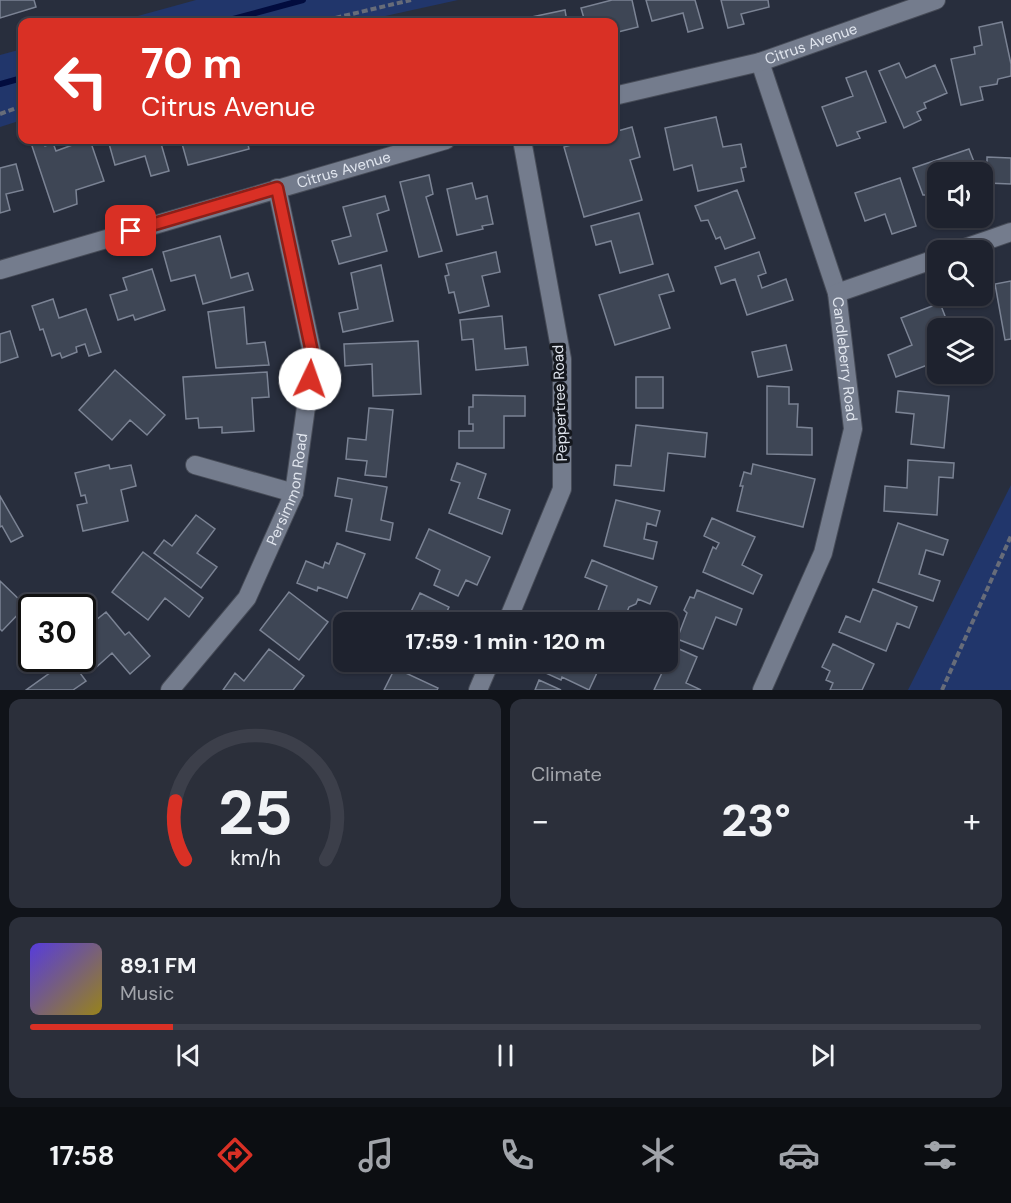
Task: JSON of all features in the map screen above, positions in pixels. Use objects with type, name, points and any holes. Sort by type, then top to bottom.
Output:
[{"type":"street","name":"Citrus Avenue","points":[[618,95],[760,62],[936,0]]},
{"type":"street","name":"Candleberry Road","points":[[760,62],[837,293],[854,429],[823,554],[762,690]]},
{"type":"street","name":"Citrus Avenue","points":[[0,270],[432,144]]},
{"type":"street","name":"Peppertree Road","points":[[511,612],[562,489],[562,359],[523,144]]},
{"type":"street","name":"Persimmon Road","points":[[170,690],[247,598],[294,493],[313,357],[277,188]]},
{"type":"street","points":[[988,240],[1011,232]]},
{"type":"street","points":[[837,293],[927,262]]},
{"type":"street","points":[[195,465],[294,493]]},
{"type":"street","points":[[478,690],[486,672]]},
{"type":"path","points":[[335,18],[411,0]]},
{"type":"path","points":[[0,114],[18,107]]},
{"type":"path","points":[[942,690],[1011,536]]},
{"type":"shaded area","points":[[196,0],[458,0],[376,18],[131,18]]},
{"type":"shaded area","points":[[18,50],[18,121],[0,127],[0,55]]},
{"type":"shaded area","points":[[1011,485],[1011,690],[908,690]]},
{"type":"building","points":[[0,0],[34,0],[36,7],[0,18]]},
{"type":"building","points":[[612,0],[632,0],[638,27],[618,32],[618,18],[584,18],[581,8]]},
{"type":"building","points":[[646,0],[695,0],[703,28],[688,32],[683,13],[652,21]]},
{"type":"building","points":[[721,0],[768,0],[769,7],[741,14],[744,24],[728,28]]},
{"type":"building","points":[[565,10],[566,18],[527,18]]},
{"type":"building","points":[[1002,22],[1011,64],[1011,76],[998,79],[997,84],[980,87],[983,100],[961,105],[951,59],[975,54],[974,47],[982,45],[979,27]]},
{"type":"building","points":[[899,63],[906,78],[935,65],[947,93],[924,103],[926,108],[917,112],[921,120],[904,128],[879,71]]},
{"type":"building","points":[[866,71],[886,122],[857,132],[860,138],[837,146],[822,107],[853,96],[846,78]]},
{"type":"building","points":[[716,117],[723,147],[741,144],[746,167],[741,168],[744,181],[698,191],[692,165],[674,170],[665,128]]},
{"type":"building","points":[[632,127],[640,157],[630,160],[642,200],[584,217],[564,147],[575,144],[618,144],[618,131]]},
{"type":"building","points":[[31,144],[44,144],[45,146],[53,144],[56,151],[75,144],[91,144],[104,181],[76,190],[77,204],[54,212]]},
{"type":"building","points":[[109,144],[161,144],[169,171],[151,176],[145,156],[115,165]]},
{"type":"building","points":[[182,144],[248,144],[249,149],[188,165]]},
{"type":"building","points":[[969,149],[974,162],[931,162]]},
{"type":"building","points":[[987,157],[1011,158],[1011,184],[993,183],[993,162],[987,162]]},
{"type":"building","points":[[927,163],[927,195],[923,195],[913,168]]},
{"type":"building","points":[[16,164],[23,190],[6,194],[10,210],[0,213],[0,168]]},
{"type":"building","points":[[429,175],[433,194],[426,197],[442,251],[419,257],[400,182]]},
{"type":"building","points":[[900,178],[916,226],[892,234],[885,214],[865,221],[855,193]]},
{"type":"building","points":[[472,183],[476,199],[487,196],[493,224],[482,226],[483,229],[457,235],[447,189]]},
{"type":"building","points":[[737,190],[755,238],[725,249],[720,237],[716,239],[708,220],[701,221],[695,206]]},
{"type":"building","points":[[385,196],[389,210],[377,214],[387,251],[339,264],[332,241],[351,236],[343,207]]},
{"type":"building","points":[[639,213],[653,264],[620,273],[611,241],[596,245],[591,226]]},
{"type":"building","points":[[220,236],[231,278],[248,273],[253,290],[203,304],[195,275],[171,281],[163,252]]},
{"type":"building","points":[[496,252],[500,272],[482,276],[489,306],[459,313],[454,292],[449,293],[445,276],[449,275],[446,264]]},
{"type":"building","points":[[759,252],[766,273],[758,276],[762,288],[786,279],[793,300],[747,315],[735,279],[721,284],[715,267]]},
{"type":"building","points":[[381,265],[393,321],[343,332],[339,313],[358,309],[351,273]]},
{"type":"building","points":[[152,269],[165,310],[135,320],[133,315],[118,320],[110,295],[127,290],[123,278]]},
{"type":"building","points":[[668,274],[674,291],[659,295],[670,328],[615,345],[599,295]]},
{"type":"building","points":[[1011,281],[1011,339],[1005,340],[995,284]]},
{"type":"building","points":[[53,299],[59,318],[86,309],[101,352],[89,356],[85,344],[76,347],[77,352],[62,358],[60,353],[52,356],[32,306]]},
{"type":"building","points":[[932,306],[941,306],[945,316],[927,318],[927,365],[896,377],[888,355],[912,345],[901,318]]},
{"type":"building","points":[[244,307],[247,344],[265,342],[269,365],[216,368],[208,312]]},
{"type":"building","points":[[502,316],[505,349],[526,347],[528,365],[476,370],[473,339],[462,340],[460,320]]},
{"type":"building","points":[[10,331],[18,357],[0,363],[0,334]]},
{"type":"building","points":[[418,341],[421,394],[373,396],[372,364],[345,366],[344,344]]},
{"type":"building","points":[[786,345],[792,370],[758,377],[752,352]]},
{"type":"building","points":[[115,370],[165,415],[147,435],[130,420],[112,440],[79,410]]},
{"type":"building","points":[[267,372],[269,397],[252,398],[254,431],[222,433],[222,427],[199,428],[198,418],[186,419],[183,377]]},
{"type":"building","points":[[636,377],[663,377],[663,408],[636,408]]},
{"type":"building","points":[[767,386],[789,387],[789,404],[798,404],[797,427],[812,428],[812,455],[767,454]]},
{"type":"building","points":[[898,391],[949,396],[944,448],[911,444],[914,414],[896,412]]},
{"type":"building","points":[[473,395],[525,396],[525,416],[504,416],[504,448],[459,448],[459,431],[473,431],[473,424],[469,424],[469,407],[473,407]]},
{"type":"building","points":[[369,408],[393,410],[386,477],[365,475],[367,461],[346,459],[348,438],[366,440]]},
{"type":"building","points":[[636,425],[707,433],[705,457],[668,453],[664,491],[614,485],[616,465],[631,466]]},
{"type":"building","points":[[908,460],[954,463],[953,478],[939,477],[937,515],[884,511],[885,486],[907,488]]},
{"type":"building","points":[[457,463],[486,474],[478,498],[510,510],[502,534],[449,513],[460,483],[451,480]]},
{"type":"building","points":[[753,464],[815,479],[803,527],[737,511],[744,472],[751,474]]},
{"type":"building","points":[[109,465],[110,469],[131,465],[136,486],[121,490],[128,521],[83,531],[77,505],[87,503],[85,495],[81,496],[75,473]]},
{"type":"building","points":[[338,478],[387,487],[381,520],[393,523],[390,540],[346,531],[352,499],[335,496]]},
{"type":"building","points":[[0,496],[23,536],[11,542],[2,526],[0,527]]},
{"type":"building","points":[[616,500],[660,511],[656,526],[647,523],[644,539],[657,542],[653,559],[604,546]]},
{"type":"building","points":[[196,515],[215,529],[197,553],[217,567],[201,588],[154,553],[164,540],[172,546]]},
{"type":"building","points":[[712,518],[755,537],[742,565],[762,575],[753,594],[703,572],[713,547],[716,549],[719,543],[704,536]]},
{"type":"building","points":[[898,523],[948,540],[943,555],[926,550],[919,574],[940,581],[933,601],[878,582]]},
{"type":"building","points":[[429,529],[490,557],[477,585],[466,580],[458,596],[434,585],[440,570],[416,558]]},
{"type":"building","points":[[337,543],[365,554],[347,598],[318,587],[317,591],[297,583],[306,561],[323,568],[325,562],[329,564]]},
{"type":"building","points":[[143,552],[203,598],[189,617],[165,598],[148,620],[112,592]]},
{"type":"building","points":[[592,560],[657,587],[650,604],[638,599],[627,612],[598,612],[607,586],[585,577]]},
{"type":"building","points":[[0,581],[18,598],[18,614],[2,631],[0,629]]},
{"type":"building","points":[[873,589],[917,607],[909,628],[897,623],[886,651],[839,632],[846,616],[860,622]]},
{"type":"building","points":[[697,590],[742,609],[736,625],[716,617],[703,649],[678,639],[687,613],[684,610],[690,597],[694,598]]},
{"type":"building","points":[[289,592],[328,622],[299,660],[260,630]]},
{"type":"building","points":[[420,593],[449,607],[447,612],[411,612]]},
{"type":"building","points":[[106,612],[125,635],[129,632],[150,656],[130,674],[112,653],[96,667],[96,620]]},
{"type":"building","points":[[833,644],[874,664],[862,690],[830,690],[833,683],[826,680],[830,671],[822,667]]},
{"type":"building","points":[[678,648],[697,657],[686,683],[701,690],[654,690],[662,672],[678,672]]},
{"type":"building","points":[[269,649],[304,676],[293,690],[223,690],[235,673],[244,681]]},
{"type":"building","points":[[51,672],[79,672],[86,681],[73,690],[26,690]]},
{"type":"building","points":[[393,672],[404,672],[438,688],[437,690],[384,690]]},
{"type":"building","points":[[543,672],[597,672],[589,690],[562,677],[561,680]]},
{"type":"building","points":[[539,680],[561,690],[535,690]]},
{"type":"waterway","points":[[237,18],[303,0]]},
{"type":"waterway","points":[[0,84],[18,79]]},
{"type":"route","points":[[131,231],[277,188],[313,357],[310,379]]}]
